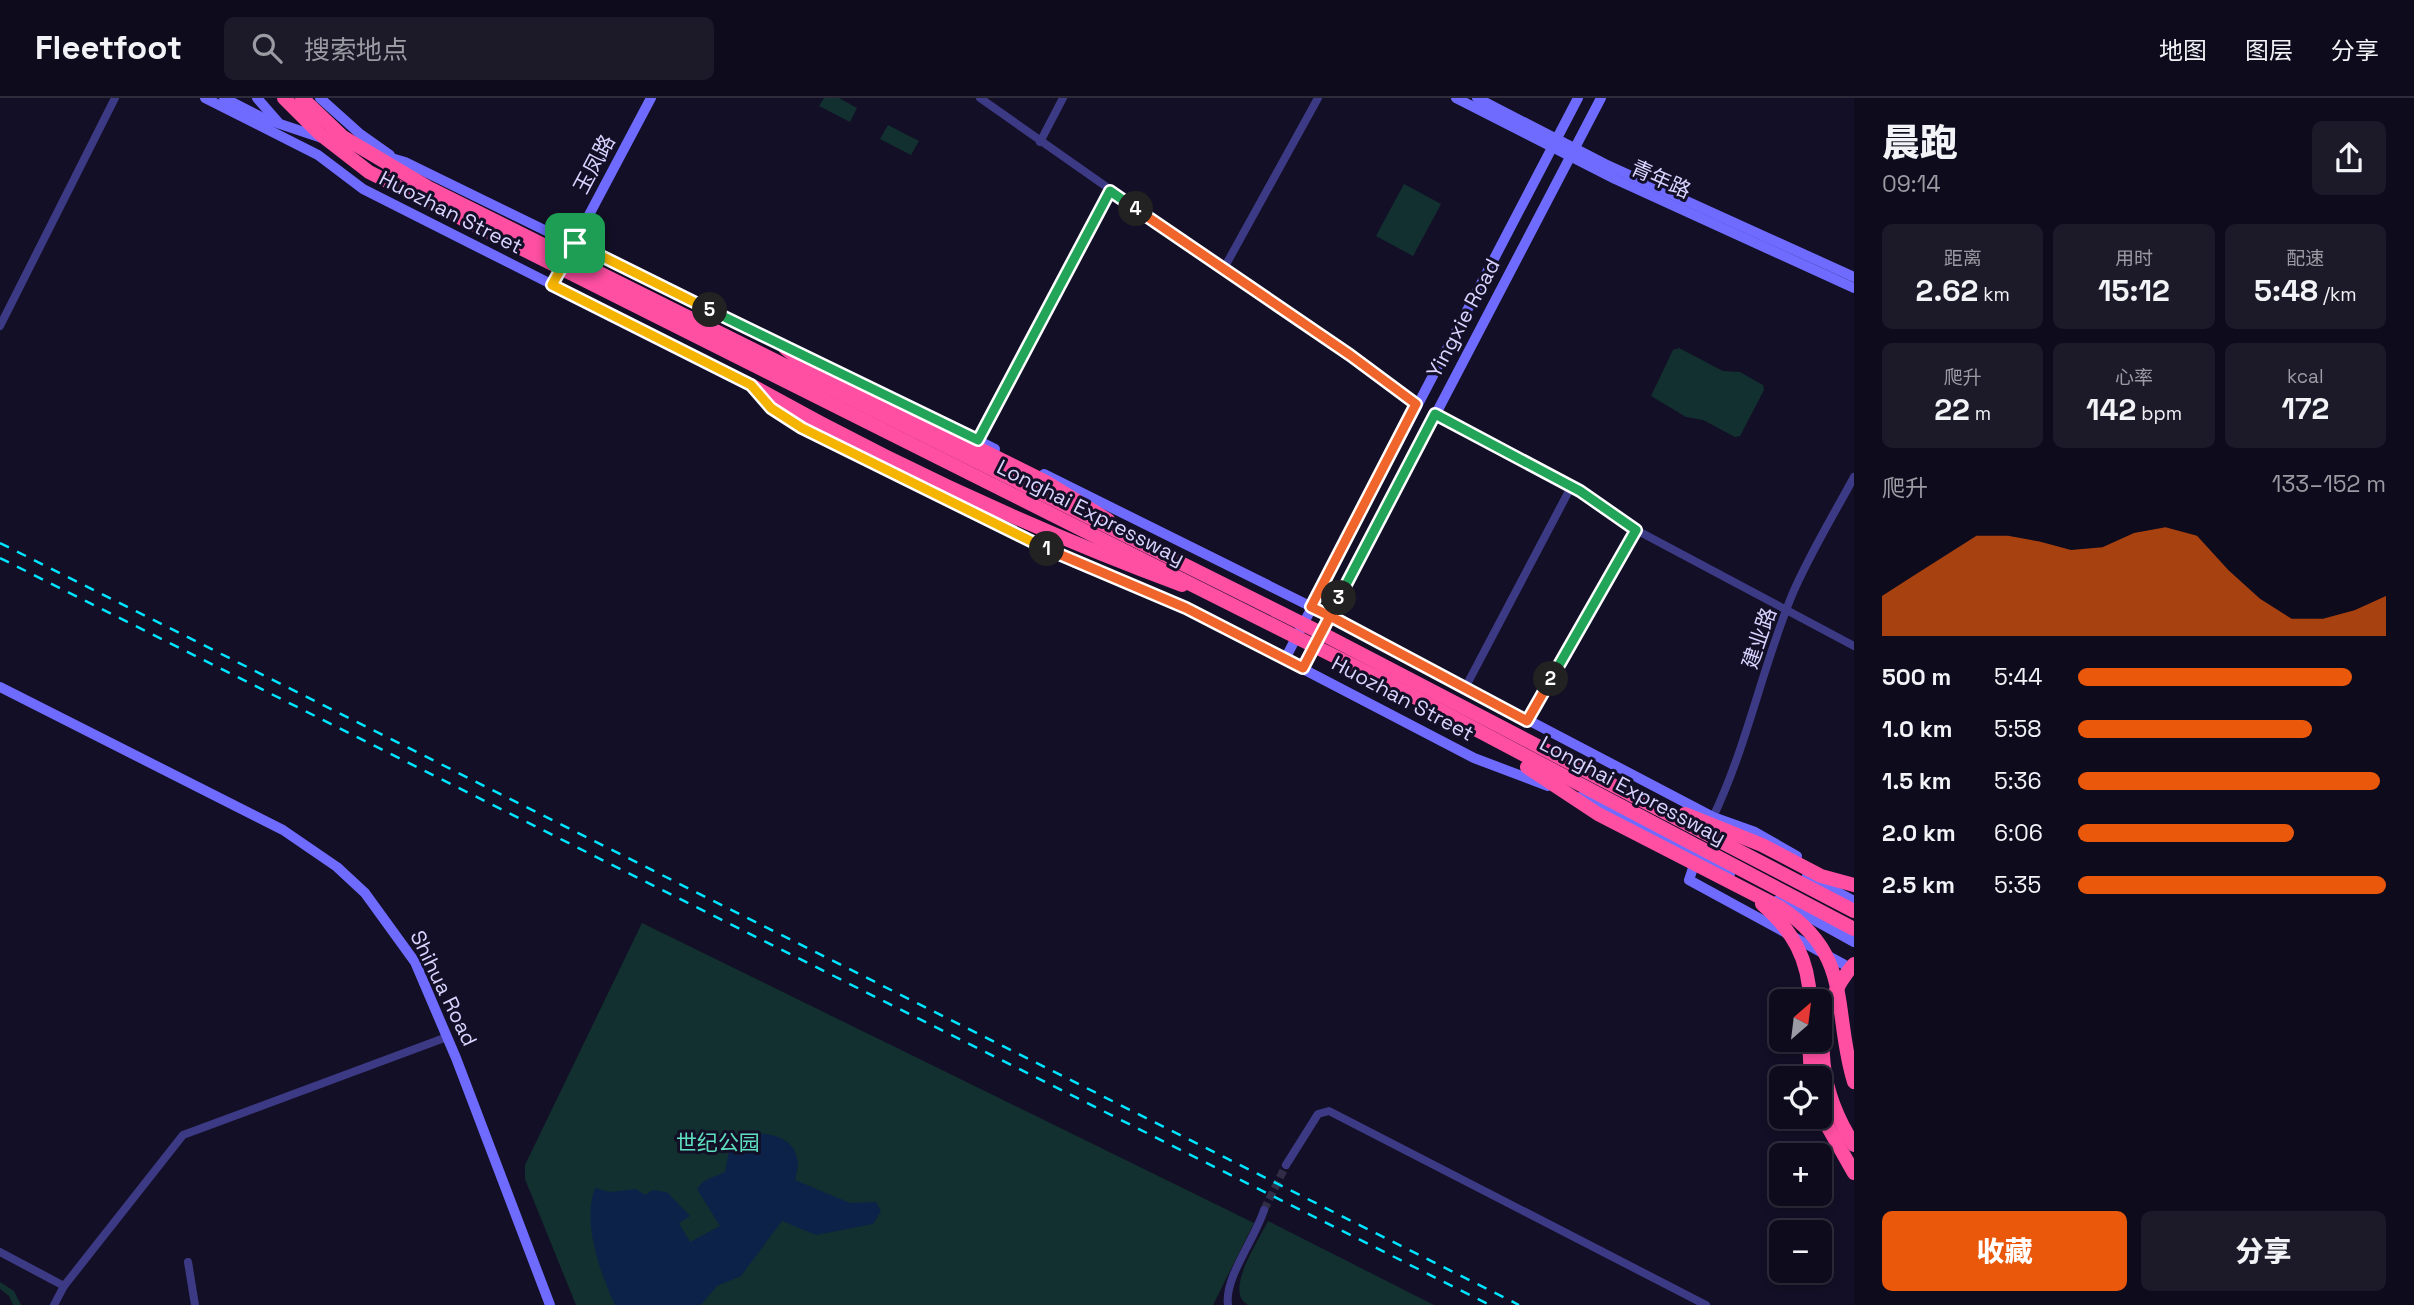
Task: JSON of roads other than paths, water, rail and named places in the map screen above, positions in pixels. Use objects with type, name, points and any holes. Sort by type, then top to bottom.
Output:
[{"type":"highway","name":"Longhai Expressway","points":[[284,98],[320,134],[369,172],[1225,602],[1854,929]]},
{"type":"highway","name":"Longhai Expressway","points":[[302,98],[352,143],[429,188],[1167,556],[1854,911]]},
{"type":"highway","points":[[785,348],[812,366],[1046,482],[1167,556]]},
{"type":"highway","points":[[751,385],[793,408],[1091,551],[1225,602]]},
{"type":"highway","points":[[1478,732],[1581,805],[1792,915],[1825,947],[1842,989],[1854,1082]]},
{"type":"highway","points":[[1621,789],[1762,845],[1821,876],[1854,887]]},
{"type":"highway","points":[[1745,889],[1782,923],[1797,943],[1807,968],[1809,989]]},
{"type":"highway","points":[[1854,964],[1831,999],[1822,1049],[1829,1097],[1854,1145]]},
{"type":"highway","points":[[1829,1129],[1854,1173]]},
{"type":"street","points":[[0,326],[115,98]]},
{"type":"street","name":"Huozhan Street","points":[[205,98],[318,155],[363,189],[751,385],[771,408],[802,428],[1073,562],[1186,608],[1474,758],[1601,805],[1854,942]]},
{"type":"street","name":"Huozhan Street","points":[[223,98],[283,126],[405,162],[575,243],[1330,616],[1713,817]]},
{"type":"street","points":[[257,98],[283,126],[318,155]]},
{"type":"street","points":[[320,98],[359,133],[405,162]]},
{"type":"street","name":"玉凤路","points":[[552,285],[651,98]]},
{"type":"street","points":[[980,98],[1416,404]]},
{"type":"street","points":[[1040,142],[1063,98]]},
{"type":"street","points":[[1223,270],[1318,98]]},
{"type":"street","name":"青年路","points":[[1456,98],[1554,143]]},
{"type":"street","name":"青年路","points":[[1478,98],[1572,153],[1854,288]]},
{"type":"street","name":"Yingxie Road","points":[[1285,659],[1578,98]]},
{"type":"street","name":"Yingxie Road","points":[[1303,668],[1601,98]]},
{"type":"street","name":"青年路","points":[[1572,153],[1854,277]]},
{"type":"street","points":[[978,440],[1110,191]]},
{"type":"street","points":[[1435,414],[1571,487],[1636,530],[1854,646]]},
{"type":"street","name":"建业路","points":[[1713,817],[1732,779],[1787,610],[1854,477]]},
{"type":"street","points":[[1465,688],[1571,487]]},
{"type":"street","points":[[1527,721],[1636,530]]},
{"type":"street","name":"Shihua Road","points":[[0,687],[283,830],[337,867],[365,893],[404,944],[447,1037],[550,1305]]},
{"type":"street","points":[[1713,817],[1755,832],[1854,887]]},
{"type":"street","points":[[1713,817],[1759,851],[1854,901]]},
{"type":"street","points":[[1697,856],[1689,880],[1854,970]]},
{"type":"street","points":[[54,1305],[64,1286],[183,1135],[447,1037]]},
{"type":"street","points":[[1286,1165],[1318,1114],[1329,1111],[1706,1305]]},
{"type":"street","points":[[1228,1305],[1226,1292],[1259,1226],[1264,1210]]},
{"type":"street","points":[[0,1252],[64,1286]]},
{"type":"street","points":[[188,1262],[195,1305]]},
{"type":"water","points":[[742,1133],[760,1133],[785,1140],[796,1153],[798,1163],[795,1180],[850,1203],[876,1202],[881,1211],[873,1224],[816,1235],[782,1221],[741,1276],[717,1286],[701,1305],[615,1305],[594,1247],[591,1216],[595,1188],[610,1192],[636,1189],[645,1195],[653,1190],[667,1192],[690,1216],[679,1223],[690,1242],[720,1226],[697,1189],[704,1181],[725,1172],[731,1140]]},
{"type":"tunnel","points":[[1264,1210],[1286,1165]]},
{"type":"railway","points":[[0,543],[1519,1305]]},
{"type":"railway","points":[[0,558],[1490,1305]]},
{"type":"park label","name":"世纪公园","points":[[718,1142]]}]
